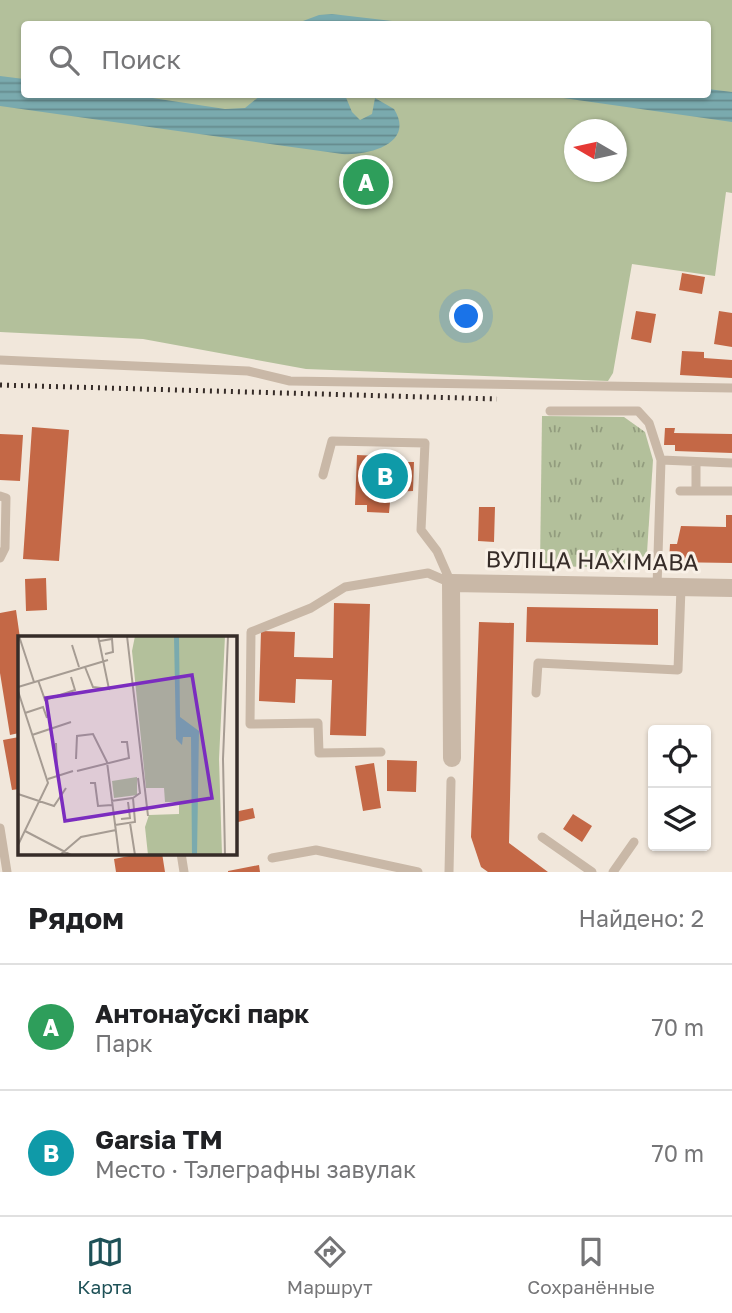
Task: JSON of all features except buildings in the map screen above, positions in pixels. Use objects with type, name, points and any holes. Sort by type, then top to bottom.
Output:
[{"type":"street","name":"ВУЛІЦА НАХІМАВА","points":[[451,583],[732,588]]},
{"type":"street","points":[[451,583],[452,758]]},
{"type":"lane","points":[[0,360],[248,371],[290,382],[732,388]]},
{"type":"lane","points":[[550,411],[638,411],[649,423],[661,460],[657,588]]},
{"type":"lane","points":[[323,475],[332,441],[425,443],[421,530],[437,551],[451,583]]},
{"type":"lane","points":[[661,460],[732,463]]},
{"type":"lane","points":[[696,462],[696,491]]},
{"type":"lane","points":[[680,491],[732,491]]},
{"type":"lane","points":[[0,496],[6,498],[5,548],[0,558]]},
{"type":"lane","points":[[381,752],[319,752],[318,723],[250,724],[251,632],[311,608],[345,587],[428,573],[451,583]]},
{"type":"lane","points":[[536,693],[538,663],[678,670],[681,587]]},
{"type":"lane","points":[[449,872],[452,781]]},
{"type":"lane","points":[[0,828],[7,872]]},
{"type":"lane","points":[[542,837],[592,872]]},
{"type":"lane","points":[[613,872],[634,842]]},
{"type":"lane","points":[[272,858],[316,850],[418,872]]},
{"type":"green space","points":[[0,0],[732,0],[732,193],[726,192],[715,276],[632,264],[613,373],[608,381],[306,369],[143,339],[0,332]]},
{"type":"green space","points":[[542,416],[624,417],[645,432],[653,460],[646,568],[540,566]]},
{"type":"water","points":[[332,14],[392,21],[303,21]]},
{"type":"water","points":[[0,76],[21,79],[21,98],[152,98],[225,109],[245,108],[257,98],[346,98],[352,112],[360,120],[372,114],[375,98],[394,109],[399,121],[399,131],[394,139],[375,150],[342,154],[0,106]]},
{"type":"water","points":[[711,89],[732,92],[732,122],[563,98],[711,98]]},
{"type":"railway","points":[[0,385],[497,399]]},
{"type":"place","name":"Антонаўскі парк","points":[[366,182]]},
{"type":"place","name":"Garsia TM","points":[[385,476]]}]
